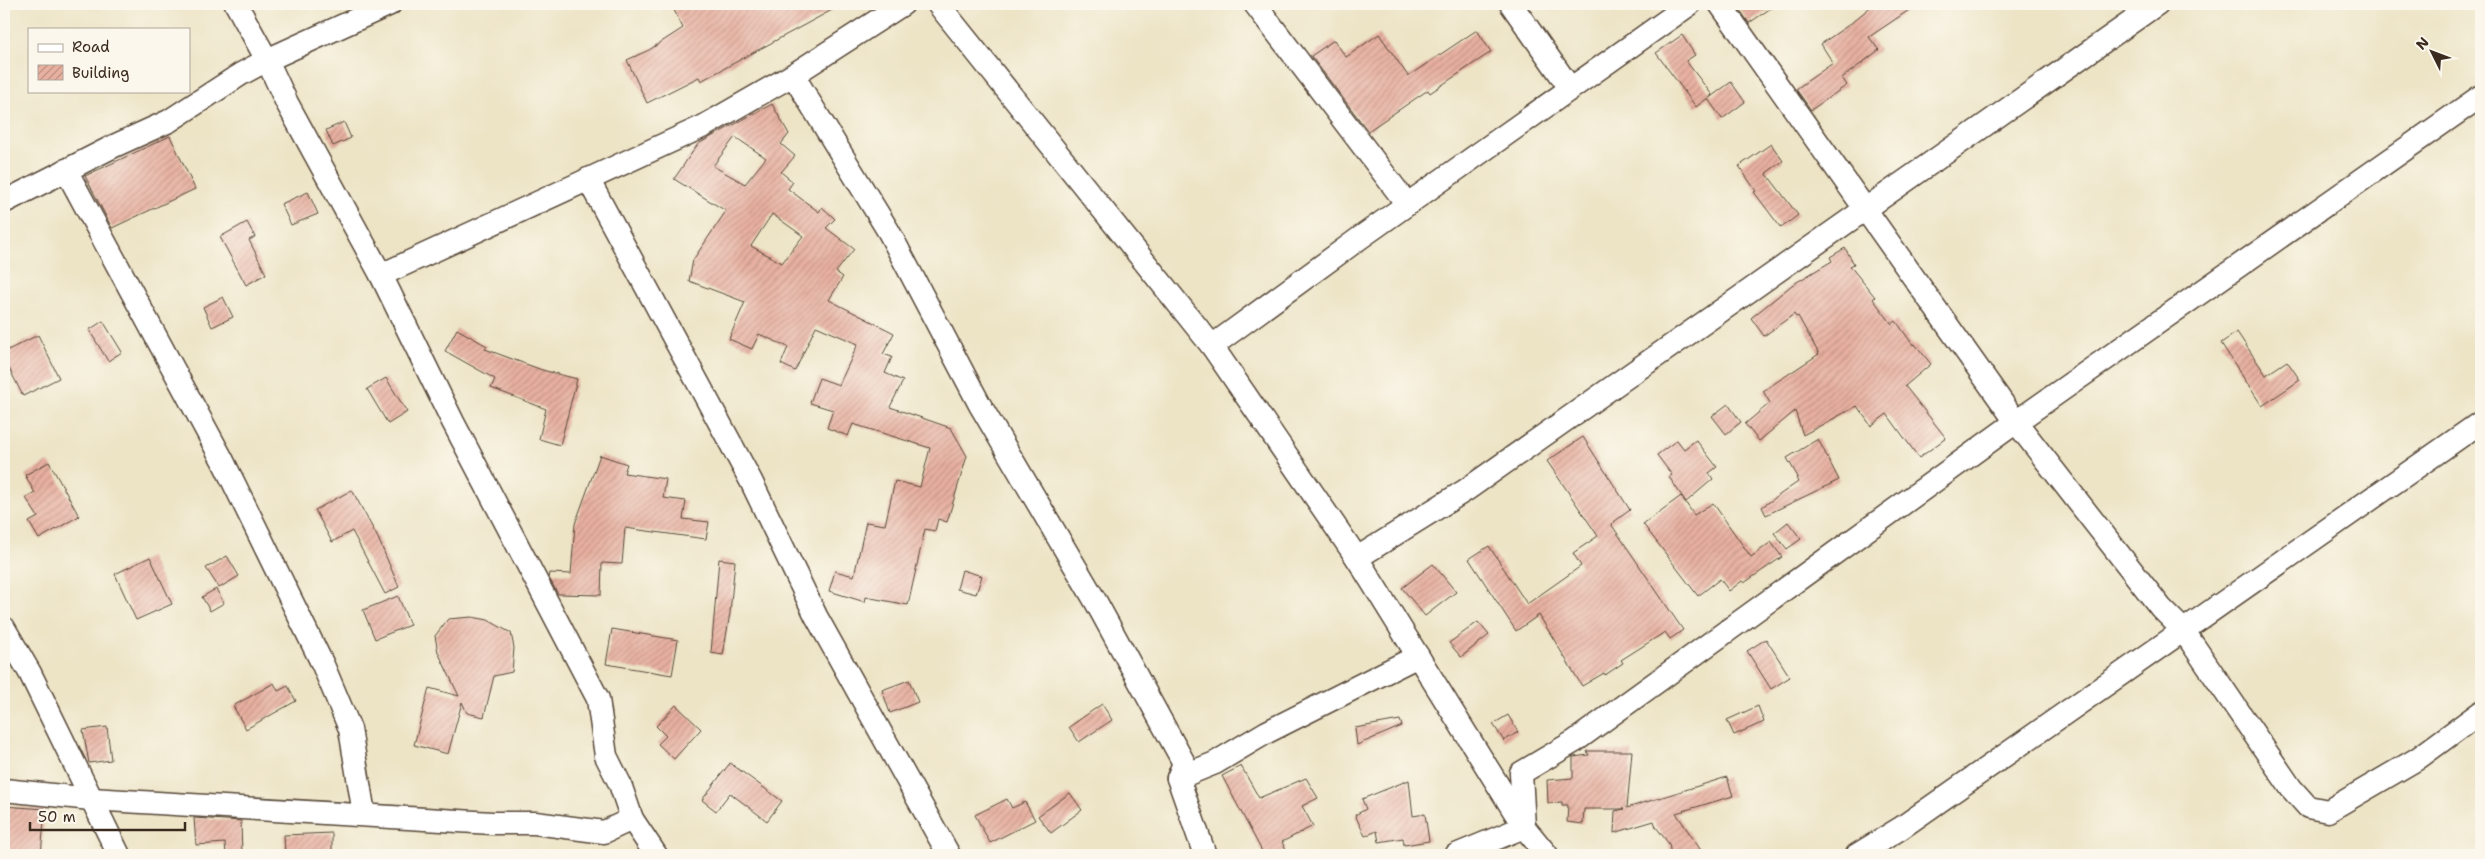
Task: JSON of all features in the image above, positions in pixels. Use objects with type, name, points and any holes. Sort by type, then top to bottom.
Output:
[{"type":"street","points":[[236,4],[381,275],[453,422],[598,699],[606,756],[620,784],[632,819],[656,855]]},
{"type":"street","points":[[4,202],[169,121],[241,74],[267,60],[390,4]]},
{"type":"street","points":[[381,275],[704,126],[793,75],[903,4]]},
{"type":"street","points":[[938,4],[1212,346],[1357,558],[1524,827],[1547,855]]},
{"type":"street","points":[[1255,4],[1407,204]]},
{"type":"street","points":[[1511,4],[1570,88]]},
{"type":"street","points":[[1212,346],[1407,204],[1690,4]]},
{"type":"street","points":[[1720,4],[2016,422],[2161,608],[2183,630],[2291,788],[2308,807],[2328,810],[2418,759],[2481,712]]},
{"type":"street","points":[[1357,558],[1466,490],[2157,4]]},
{"type":"street","points":[[793,75],[889,232],[980,405],[1110,627],[1184,763],[1178,778],[1205,855]]},
{"type":"street","points":[[1524,827],[1521,773],[1575,741],[2016,422],[2481,96]]},
{"type":"street","points":[[66,170],[224,461],[322,665],[350,729],[364,814]]},
{"type":"street","points":[[588,179],[751,481],[821,625],[949,855]]},
{"type":"street","points":[[1857,855],[1901,828],[2481,422]]},
{"type":"street","points":[[4,628],[30,673],[120,855]]},
{"type":"street","points":[[1178,778],[1216,763],[1267,732],[1418,656]]},
{"type":"street","points":[[4,790],[91,799],[492,823],[535,823],[604,832],[632,819]]},
{"type":"street","points":[[1456,855],[1524,827]]},
{"type":"building","points":[[671,4],[843,4],[701,81],[699,77],[647,103],[627,60],[649,50],[683,28]]},
{"type":"building","points":[[1736,4],[1777,4],[1749,23]]},
{"type":"building","points":[[1874,4],[1918,4],[1869,37],[1879,50],[1842,78],[1847,85],[1811,110],[1796,89],[1833,63],[1821,44],[1850,24]]},
{"type":"building","points":[[1477,30],[1491,52],[1430,93],[1428,90],[1368,131],[1311,56],[1334,40],[1346,57],[1379,34],[1408,76]]},
{"type":"building","points":[[1682,35],[1695,55],[1686,61],[1712,95],[1696,107],[1656,53]]},
{"type":"building","points":[[1731,82],[1745,102],[1722,119],[1708,99]]},
{"type":"building","points":[[772,104],[789,134],[781,144],[795,156],[781,172],[793,182],[788,189],[819,212],[822,207],[835,219],[826,228],[854,249],[836,272],[843,277],[829,300],[894,333],[883,354],[892,357],[885,373],[903,381],[890,407],[951,428],[967,456],[947,522],[938,519],[935,531],[925,529],[908,605],[866,597],[865,602],[829,591],[835,571],[854,576],[866,522],[885,525],[895,481],[920,487],[930,448],[853,424],[848,436],[827,428],[833,410],[810,403],[819,378],[839,385],[858,344],[816,326],[795,371],[781,364],[788,347],[759,334],[752,349],[729,339],[745,302],[689,281],[693,260],[726,211],[674,179],[698,144]],"holes":[[[735,137],[766,158],[745,184],[713,166]],[[772,214],[803,236],[782,263],[751,246]]]},
{"type":"building","points":[[344,122],[351,138],[333,146],[326,130]]},
{"type":"building","points":[[170,136],[195,189],[112,228],[85,176]]},
{"type":"building","points":[[1771,144],[1783,161],[1766,173],[1798,215],[1781,228],[1754,192],[1756,191],[1739,166]]},
{"type":"building","points":[[308,192],[318,214],[291,225],[281,204]]},
{"type":"building","points":[[247,222],[255,237],[249,240],[266,274],[246,285],[220,237]]},
{"type":"building","points":[[1845,248],[1854,264],[1850,266],[1875,297],[1873,299],[1892,324],[1896,321],[1913,345],[1915,344],[1931,364],[1905,386],[1946,438],[1919,458],[1887,414],[1871,426],[1857,406],[1803,435],[1795,411],[1759,441],[1745,424],[1770,403],[1763,391],[1819,354],[1798,316],[1796,317],[1794,314],[1764,336],[1751,318],[1792,285],[1832,261],[1830,257]]},
{"type":"building","points":[[223,297],[233,317],[212,327],[203,307]]},
{"type":"building","points":[[103,321],[122,352],[108,361],[89,330]]},
{"type":"building","points":[[457,329],[487,346],[485,349],[542,370],[577,379],[560,445],[539,439],[546,409],[491,388],[495,379],[445,351]]},
{"type":"building","points":[[2237,332],[2266,375],[2287,361],[2300,380],[2262,406],[2221,343]]},
{"type":"building","points":[[38,335],[59,378],[23,396],[4,358],[4,352]]},
{"type":"building","points":[[386,378],[407,412],[388,424],[367,389]]},
{"type":"building","points":[[1728,404],[1741,422],[1726,434],[1712,416]]},
{"type":"building","points":[[1583,437],[1630,510],[1611,524],[1683,630],[1670,639],[1665,632],[1621,660],[1623,663],[1605,675],[1604,673],[1582,686],[1539,615],[1516,631],[1469,559],[1489,546],[1527,604],[1581,566],[1573,553],[1598,536],[1547,461]]},
{"type":"building","points":[[1818,439],[1839,480],[1766,515],[1762,507],[1798,482],[1796,478],[1798,477],[1787,458]]},
{"type":"building","points":[[1677,440],[1684,449],[1696,440],[1717,467],[1709,473],[1713,479],[1686,502],[1669,477],[1672,475],[1657,455]]},
{"type":"building","points":[[600,455],[627,464],[624,473],[666,479],[663,498],[686,501],[683,519],[709,522],[706,539],[625,528],[622,564],[602,563],[601,595],[558,594],[549,578],[550,573],[571,574],[575,524]]},
{"type":"building","points":[[49,462],[79,516],[39,539],[29,522],[38,517],[26,498],[35,493],[25,475]]},
{"type":"building","points":[[352,490],[378,538],[399,587],[385,594],[352,531],[332,542],[315,510]]},
{"type":"building","points":[[1681,496],[1694,515],[1713,503],[1751,557],[1771,542],[1782,557],[1729,591],[1720,579],[1698,596],[1643,524]]},
{"type":"building","points":[[1788,522],[1801,539],[1787,549],[1774,533]]},
{"type":"building","points":[[227,556],[239,576],[219,588],[206,568]]},
{"type":"building","points":[[150,557],[172,604],[136,620],[115,574]]},
{"type":"building","points":[[719,559],[735,561],[730,613],[723,655],[711,653]]},
{"type":"building","points":[[1433,564],[1456,592],[1425,616],[1402,588]]},
{"type":"building","points":[[962,570],[982,576],[976,594],[957,589]]},
{"type":"building","points":[[216,589],[224,603],[210,611],[202,597]]},
{"type":"building","points":[[398,596],[410,625],[375,639],[363,610]]},
{"type":"building","points":[[472,617],[488,620],[511,633],[514,648],[512,672],[494,676],[484,717],[467,713],[462,702],[448,754],[414,745],[429,688],[459,696],[438,652],[435,636],[448,619]]},
{"type":"building","points":[[1478,622],[1489,635],[1461,657],[1449,643]]},
{"type":"building","points":[[612,629],[678,640],[672,675],[606,664]]},
{"type":"building","points":[[1766,639],[1790,677],[1771,689],[1747,651]]},
{"type":"building","points":[[909,680],[918,702],[890,713],[882,690]]},
{"type":"building","points":[[274,683],[278,691],[288,686],[296,701],[246,729],[233,706]]},
{"type":"building","points":[[1102,704],[1112,720],[1079,742],[1069,727]]},
{"type":"building","points":[[676,705],[701,729],[674,759],[658,744],[666,736],[656,726]]},
{"type":"building","points":[[1758,706],[1764,722],[1734,735],[1727,720]]},
{"type":"building","points":[[1508,715],[1518,732],[1504,741],[1493,724]]},
{"type":"building","points":[[1400,720],[1402,726],[1357,745],[1355,728]]},
{"type":"building","points":[[107,727],[111,760],[89,763],[83,730]]},
{"type":"building","points":[[1587,751],[1632,751],[1627,808],[1727,777],[1733,796],[1676,813],[1704,855],[1671,855],[1669,844],[1656,827],[1654,821],[1614,833],[1615,811],[1624,809],[1584,809],[1583,824],[1567,822],[1568,805],[1562,805],[1562,802],[1548,803],[1547,780],[1573,778],[1573,757],[1589,755]]},
{"type":"building","points":[[730,763],[782,801],[767,821],[730,793],[716,811],[702,800]]},
{"type":"building","points":[[1241,766],[1259,798],[1306,778],[1318,798],[1302,806],[1313,826],[1282,842],[1286,850],[1276,855],[1264,855],[1222,776]]},
{"type":"building","points":[[1409,780],[1413,816],[1425,814],[1429,841],[1404,845],[1403,838],[1379,842],[1377,831],[1365,836],[1355,815],[1366,809],[1362,799]]},
{"type":"building","points":[[1070,793],[1082,810],[1051,833],[1038,816]]},
{"type":"building","points":[[1007,799],[1012,808],[1025,802],[1035,820],[990,843],[975,815]]},
{"type":"building","points":[[4,806],[45,809],[41,855],[8,855],[9,848],[4,847]]},
{"type":"building","points":[[194,818],[241,821],[242,855],[226,855],[225,843],[196,845]]},
{"type":"building","points":[[332,833],[332,855],[285,855],[284,835]]}]
